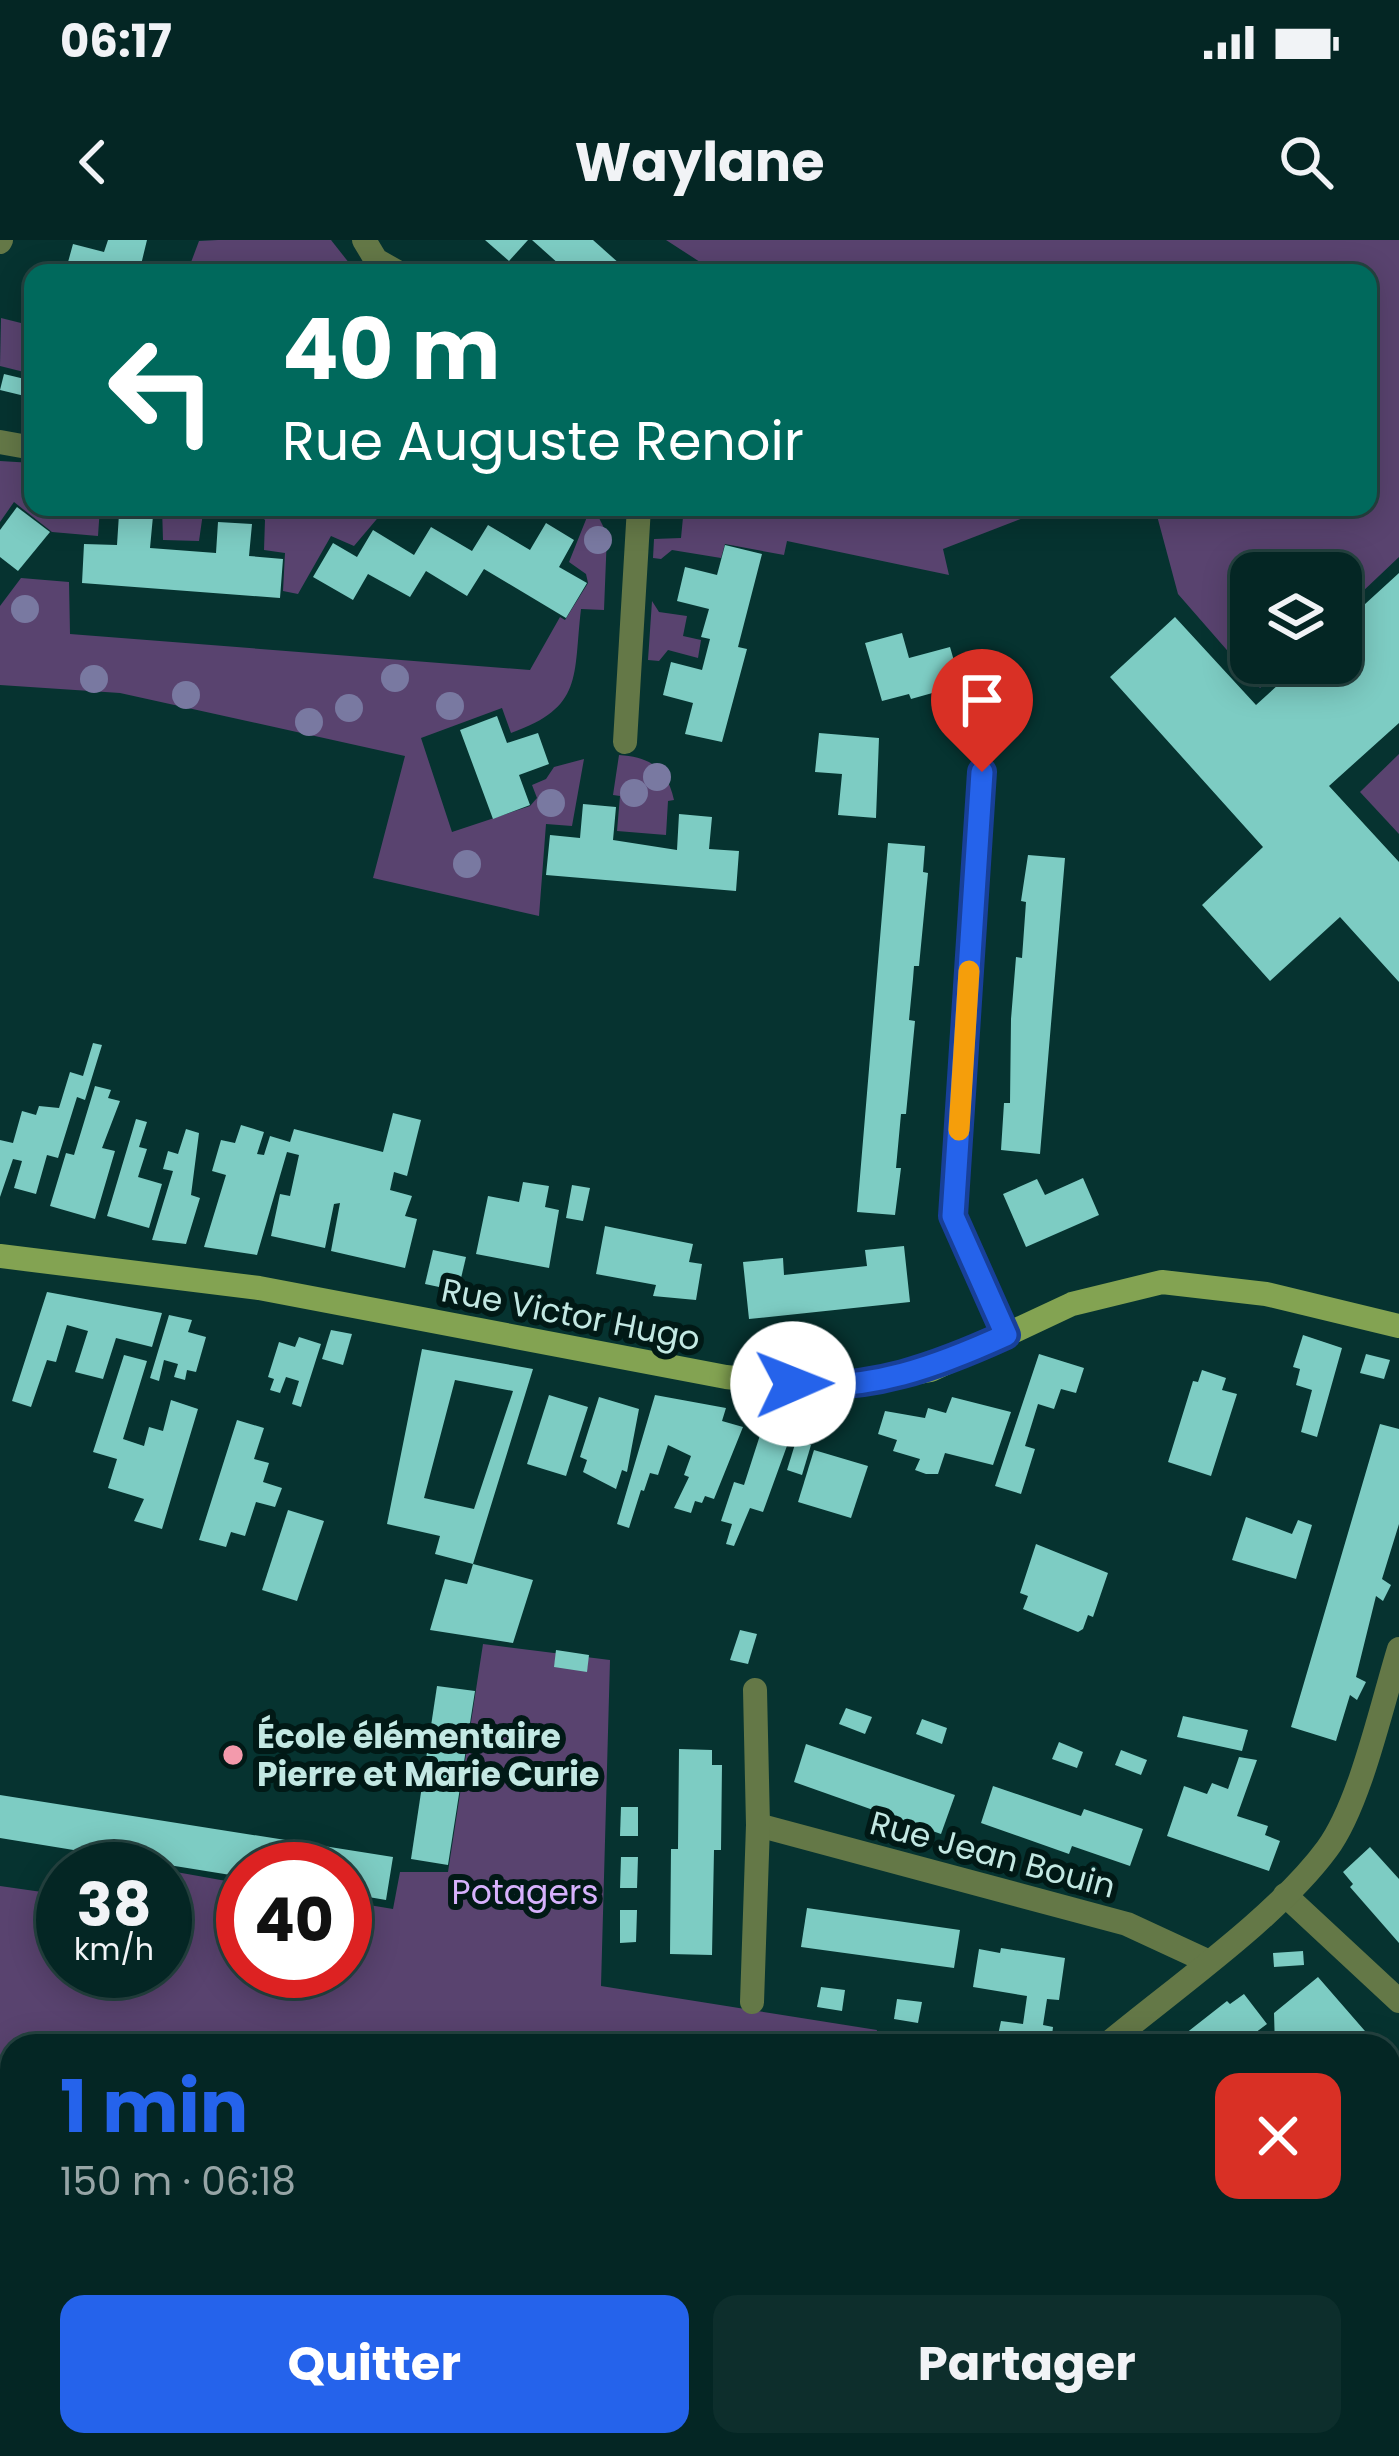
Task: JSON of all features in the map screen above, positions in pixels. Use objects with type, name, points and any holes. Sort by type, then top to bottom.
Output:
[{"type":"street","points":[[364,240],[383,264]]},
{"type":"street","points":[[625,742],[638,516]]},
{"type":"street","points":[[982,772],[953,1216],[1006,1335]]},
{"type":"street","name":"Rue Victor Hugo","points":[[0,1256],[259,1288],[726,1377],[826,1388],[931,1370],[1072,1304],[1162,1282],[1308,1302],[1399,1326]]},
{"type":"street","points":[[1120,2034],[1285,1895],[1329,1847],[1358,1782],[1399,1649]]},
{"type":"street","points":[[752,2002],[758,1825],[755,1690]]},
{"type":"street","name":"Rue Jean Bouin","points":[[758,1825],[1127,1924],[1207,1961]]},
{"type":"street","points":[[1285,1895],[1399,2000]]},
{"type":"green space","points":[[331,240],[350,264],[190,264],[199,241]]},
{"type":"green space","points":[[666,240],[1399,240],[1399,557],[1362,592],[1362,552],[1230,552],[1230,654],[1178,594],[1157,516],[1377,516],[1377,264],[703,264]]},
{"type":"green space","points":[[1,318],[24,324],[24,372],[0,366]]},
{"type":"green space","points":[[0,461],[24,462],[24,510],[14,502],[0,522]]},
{"type":"green space","points":[[32,516],[99,516],[98,536],[52,532]]},
{"type":"green space","points":[[162,516],[203,516],[199,541],[163,540]]},
{"type":"green space","points":[[261,516],[379,516],[354,546],[331,536],[298,594],[283,591],[285,553],[264,550],[265,520]]},
{"type":"green space","points":[[587,516],[598,516],[607,534],[604,610],[581,609],[575,671],[563,700],[535,723],[511,733],[502,708],[421,738],[452,832],[530,806],[537,798],[532,785],[546,779],[554,767],[584,759],[572,826],[546,824],[539,916],[373,878],[405,756],[120,693],[0,685],[0,606],[21,578],[69,582],[70,634],[530,670],[560,617],[565,620],[588,583],[586,574],[569,562]]},
{"type":"green space","points":[[683,516],[1029,516],[943,549],[949,575],[787,541],[784,555],[725,544],[721,558],[672,550],[661,559],[653,558],[654,539],[681,538]]},
{"type":"green space","points":[[652,601],[659,612],[687,616],[683,636],[701,640],[698,658],[668,650],[659,661],[648,660]]},
{"type":"green space","points":[[1399,754],[1399,834],[1360,792]]},
{"type":"green space","points":[[619,755],[656,766],[667,780],[674,800],[668,801],[666,835],[617,831],[620,796],[613,795]]},
{"type":"green space","name":"Potagers","points":[[483,1644],[610,1660],[601,1986],[877,2030],[876,2034],[0,2034],[0,1886],[36,1891],[36,1998],[192,1998],[192,1875],[216,1879],[216,1998],[372,1998],[372,1906],[393,1909],[400,1872],[448,1872]]},
{"type":"building","points":[[108,240],[147,240],[141,264],[67,264],[73,244],[104,252]]},
{"type":"building","points":[[485,240],[528,240],[509,261]]},
{"type":"building","points":[[532,240],[593,240],[620,264],[559,264]]},
{"type":"building","points":[[4,374],[24,379],[24,396],[0,390]]},
{"type":"building","points":[[17,507],[50,532],[18,571],[0,557],[0,530]]},
{"type":"building","points":[[119,516],[153,516],[150,548],[216,553],[218,522],[252,524],[249,556],[283,559],[280,598],[82,583],[84,544],[117,545]]},
{"type":"building","points":[[546,523],[574,540],[559,567],[587,583],[566,618],[484,569],[467,596],[426,571],[410,597],[368,574],[353,600],[313,577],[333,543],[357,557],[373,530],[414,555],[431,527],[472,551],[488,525],[530,550]]},
{"type":"building","points":[[725,545],[762,554],[738,647],[747,649],[722,742],[685,734],[693,703],[663,695],[671,662],[702,670],[710,639],[701,637],[709,609],[677,601],[685,567],[717,575]]},
{"type":"building","points":[[1399,573],[1399,723],[1329,786],[1399,862],[1399,982],[1340,917],[1270,981],[1202,905],[1263,847],[1110,677],[1175,617],[1230,677],[1230,684],[1237,684],[1256,705],[1279,684],[1362,684],[1362,607]]},
{"type":"building","points":[[902,633],[909,658],[950,647],[961,685],[911,699],[909,694],[882,701],[865,643]]},
{"type":"building","points":[[497,716],[507,743],[538,733],[549,764],[519,775],[530,805],[493,819],[460,730]]},
{"type":"building","points":[[819,733],[879,738],[876,818],[838,815],[842,774],[815,772]]},
{"type":"building","points":[[583,804],[616,807],[613,840],[677,850],[679,814],[712,817],[709,849],[739,851],[736,891],[546,875],[550,835],[580,838]]},
{"type":"building","points":[[888,843],[925,846],[923,872],[928,873],[919,966],[914,966],[909,1020],[915,1021],[906,1114],[901,1114],[895,1215],[857,1212]]},
{"type":"building","points":[[1028,855],[1065,858],[1040,1154],[1001,1150],[1004,1103],[1010,1103],[1011,1019],[1016,957],[1022,958],[1026,902],[1021,901]]},
{"type":"building","points":[[93,1043],[102,1045],[85,1100],[77,1097],[58,1158],[47,1155],[36,1194],[14,1188],[22,1161],[13,1159],[0,1197],[0,1140],[13,1143],[22,1111],[36,1115],[39,1106],[59,1108],[70,1072],[83,1076]]},
{"type":"building","points":[[95,1086],[111,1090],[108,1098],[120,1101],[102,1148],[115,1151],[95,1219],[50,1206],[66,1153],[74,1155]]},
{"type":"building","points":[[393,1113],[421,1120],[407,1176],[394,1172],[390,1190],[412,1196],[405,1216],[417,1219],[405,1268],[331,1251],[340,1203],[334,1204],[325,1248],[271,1236],[280,1194],[290,1196],[299,1155],[287,1152],[257,1255],[204,1247],[226,1175],[212,1171],[221,1140],[235,1143],[241,1125],[264,1132],[257,1154],[264,1155],[270,1136],[290,1142],[294,1129],[383,1152]]},
{"type":"building","points":[[136,1119],[147,1122],[139,1147],[147,1149],[138,1177],[162,1184],[149,1228],[107,1216]]},
{"type":"building","points":[[186,1129],[199,1133],[191,1195],[200,1198],[186,1244],[152,1240],[173,1171],[163,1169],[168,1151],[178,1154]]},
{"type":"building","points":[[1083,1178],[1099,1215],[1026,1247],[1003,1194],[1037,1179],[1045,1195]]},
{"type":"building","points":[[523,1182],[549,1186],[545,1207],[559,1210],[549,1268],[476,1254],[488,1196],[519,1202]]},
{"type":"building","points":[[572,1185],[590,1188],[583,1221],[566,1218]]},
{"type":"building","points":[[605,1226],[693,1244],[689,1262],[702,1264],[696,1300],[653,1296],[656,1285],[596,1274]]},
{"type":"building","points":[[904,1246],[910,1302],[749,1319],[743,1262],[783,1258],[784,1275],[867,1266],[865,1250]]},
{"type":"building","points":[[433,1250],[466,1257],[458,1291],[425,1284]]},
{"type":"building","points":[[47,1292],[162,1313],[152,1347],[116,1338],[103,1379],[75,1372],[88,1331],[67,1325],[56,1362],[47,1360],[31,1407],[12,1401]]},
{"type":"building","points":[[169,1315],[192,1320],[188,1332],[206,1337],[196,1372],[187,1370],[185,1380],[174,1377],[178,1364],[164,1360],[159,1381],[150,1378]]},
{"type":"building","points":[[331,1330],[352,1334],[343,1365],[322,1359]]},
{"type":"building","points":[[1303,1335],[1342,1348],[1317,1437],[1301,1432],[1312,1390],[1296,1385],[1300,1369],[1293,1367]]},
{"type":"building","points":[[299,1337],[321,1344],[301,1407],[292,1404],[299,1381],[286,1377],[280,1393],[270,1390],[274,1379],[268,1377],[279,1342],[295,1347]]},
{"type":"building","points":[[422,1349],[533,1369],[473,1564],[435,1554],[440,1536],[387,1524]],"holes":[[[455,1380],[513,1391],[474,1509],[424,1498]]]},
{"type":"building","points":[[1039,1354],[1084,1368],[1076,1393],[1061,1389],[1054,1409],[1038,1404],[1025,1446],[1035,1449],[1021,1494],[995,1486]]},
{"type":"building","points":[[1366,1354],[1390,1360],[1384,1379],[1360,1373]]},
{"type":"building","points":[[124,1355],[147,1361],[123,1439],[144,1446],[149,1427],[163,1431],[171,1400],[198,1409],[162,1529],[134,1521],[144,1499],[108,1488],[117,1459],[93,1452]]},
{"type":"building","points":[[1202,1370],[1226,1378],[1222,1390],[1237,1394],[1211,1476],[1168,1462],[1193,1381],[1198,1382]]},
{"type":"building","points":[[549,1395],[588,1407],[566,1476],[527,1464]]},
{"type":"building","points":[[655,1395],[726,1408],[722,1421],[743,1427],[714,1499],[705,1496],[702,1503],[695,1501],[691,1513],[674,1508],[689,1477],[684,1475],[691,1456],[668,1445],[658,1475],[650,1473],[641,1490],[629,1528],[617,1524]]},
{"type":"building","points":[[599,1397],[639,1409],[627,1472],[622,1470],[616,1489],[583,1472],[587,1460],[580,1457]]},
{"type":"building","points":[[952,1397],[1011,1412],[993,1465],[945,1453],[938,1474],[926,1474],[915,1470],[920,1459],[893,1451],[897,1440],[878,1434],[885,1411],[925,1418],[928,1408],[946,1413]]},
{"type":"building","points":[[237,1420],[264,1428],[254,1459],[269,1463],[263,1482],[282,1488],[275,1507],[256,1502],[245,1536],[231,1532],[226,1547],[199,1540]]},
{"type":"building","points":[[1380,1424],[1399,1429],[1399,1524],[1382,1579],[1391,1585],[1383,1601],[1376,1596],[1356,1677],[1366,1682],[1357,1700],[1350,1695],[1336,1741],[1291,1727]]},
{"type":"building","points":[[762,1429],[792,1432],[763,1512],[750,1508],[734,1546],[726,1544],[732,1524],[721,1521],[734,1482],[744,1485]]},
{"type":"building","points":[[796,1441],[811,1445],[802,1475],[787,1470]]},
{"type":"building","points":[[814,1450],[868,1466],[851,1518],[798,1502]]},
{"type":"building","points":[[288,1510],[324,1521],[297,1601],[262,1590]]},
{"type":"building","points":[[1246,1517],[1292,1534],[1298,1520],[1312,1525],[1296,1579],[1232,1560]]},
{"type":"building","points":[[1036,1544],[1108,1573],[1093,1617],[1088,1615],[1078,1632],[1023,1609],[1028,1596],[1020,1593]]},
{"type":"building","points":[[473,1564],[533,1580],[513,1643],[430,1630],[445,1579],[467,1584]]},
{"type":"building","points":[[740,1630],[757,1634],[748,1664],[730,1660]]},
{"type":"building","points":[[556,1650],[589,1655],[587,1672],[554,1667]]},
{"type":"building","points":[[437,1686],[475,1691],[448,1865],[411,1859]]},
{"type":"building","points":[[846,1708],[872,1717],[865,1734],[839,1724]]},
{"type":"building","points":[[1183,1716],[1248,1730],[1242,1751],[1177,1737]]},
{"type":"building","points":[[922,1719],[947,1728],[942,1744],[916,1734]]},
{"type":"building","points":[[1059,1742],[1083,1752],[1077,1768],[1052,1759]]},
{"type":"building","points":[[806,1744],[955,1795],[941,1834],[794,1782]]},
{"type":"building","points":[[679,1749],[712,1750],[712,1765],[722,1765],[712,1955],[670,1954],[671,1849],[678,1849]]},
{"type":"building","points":[[1121,1750],[1147,1760],[1141,1775],[1115,1765]]},
{"type":"building","points":[[1239,1757],[1257,1760],[1237,1816],[1268,1826],[1265,1835],[1280,1841],[1269,1871],[1167,1836],[1184,1786],[1207,1794],[1212,1783],[1228,1789]]},
{"type":"building","points":[[993,1786],[1081,1816],[1084,1809],[1143,1829],[1130,1866],[1072,1846],[1069,1854],[981,1823]]},
{"type":"building","points":[[0,1795],[298,1842],[216,1842],[216,1873],[192,1869],[192,1842],[36,1844],[0,1838]]},
{"type":"building","points":[[621,1807],[638,1807],[638,1836],[620,1836]]},
{"type":"building","points":[[1370,1847],[1399,1879],[1399,1943],[1350,1887],[1353,1884],[1343,1872]]},
{"type":"building","points":[[372,1854],[393,1857],[386,1900],[372,1898]]},
{"type":"building","points":[[621,1857],[638,1857],[637,1888],[620,1888]]},
{"type":"building","points":[[807,1908],[960,1930],[954,1968],[801,1947]]},
{"type":"building","points":[[620,1910],[637,1910],[636,1942],[620,1943]]},
{"type":"building","points":[[1001,1948],[1065,1958],[1059,2000],[1047,1999],[1043,2025],[1053,2027],[1052,2034],[998,2034],[1001,2021],[1023,2024],[1027,1996],[973,1987],[979,1949],[1000,1953]]},
{"type":"building","points":[[1303,1951],[1304,1965],[1274,1967],[1273,1953]]},
{"type":"building","points":[[1318,1977],[1368,2034],[1275,2034],[1274,2013]]},
{"type":"building","points":[[821,1987],[845,1990],[842,2011],[817,2007]]},
{"type":"building","points":[[1244,1994],[1267,2024],[1254,2034],[1185,2034],[1227,2001],[1230,2004]]},
{"type":"building","points":[[897,1999],[922,2002],[918,2023],[894,2019]]},
{"type":"slow traffic","points":[[959,1130],[969,971]]},
{"type":"place","name":"École élémentaire Pierre et Marie Curie","points":[[233,1755]]},
{"type":"route","points":[[793,1384],[826,1388],[931,1370],[1006,1335],[953,1216],[982,772]]}]
